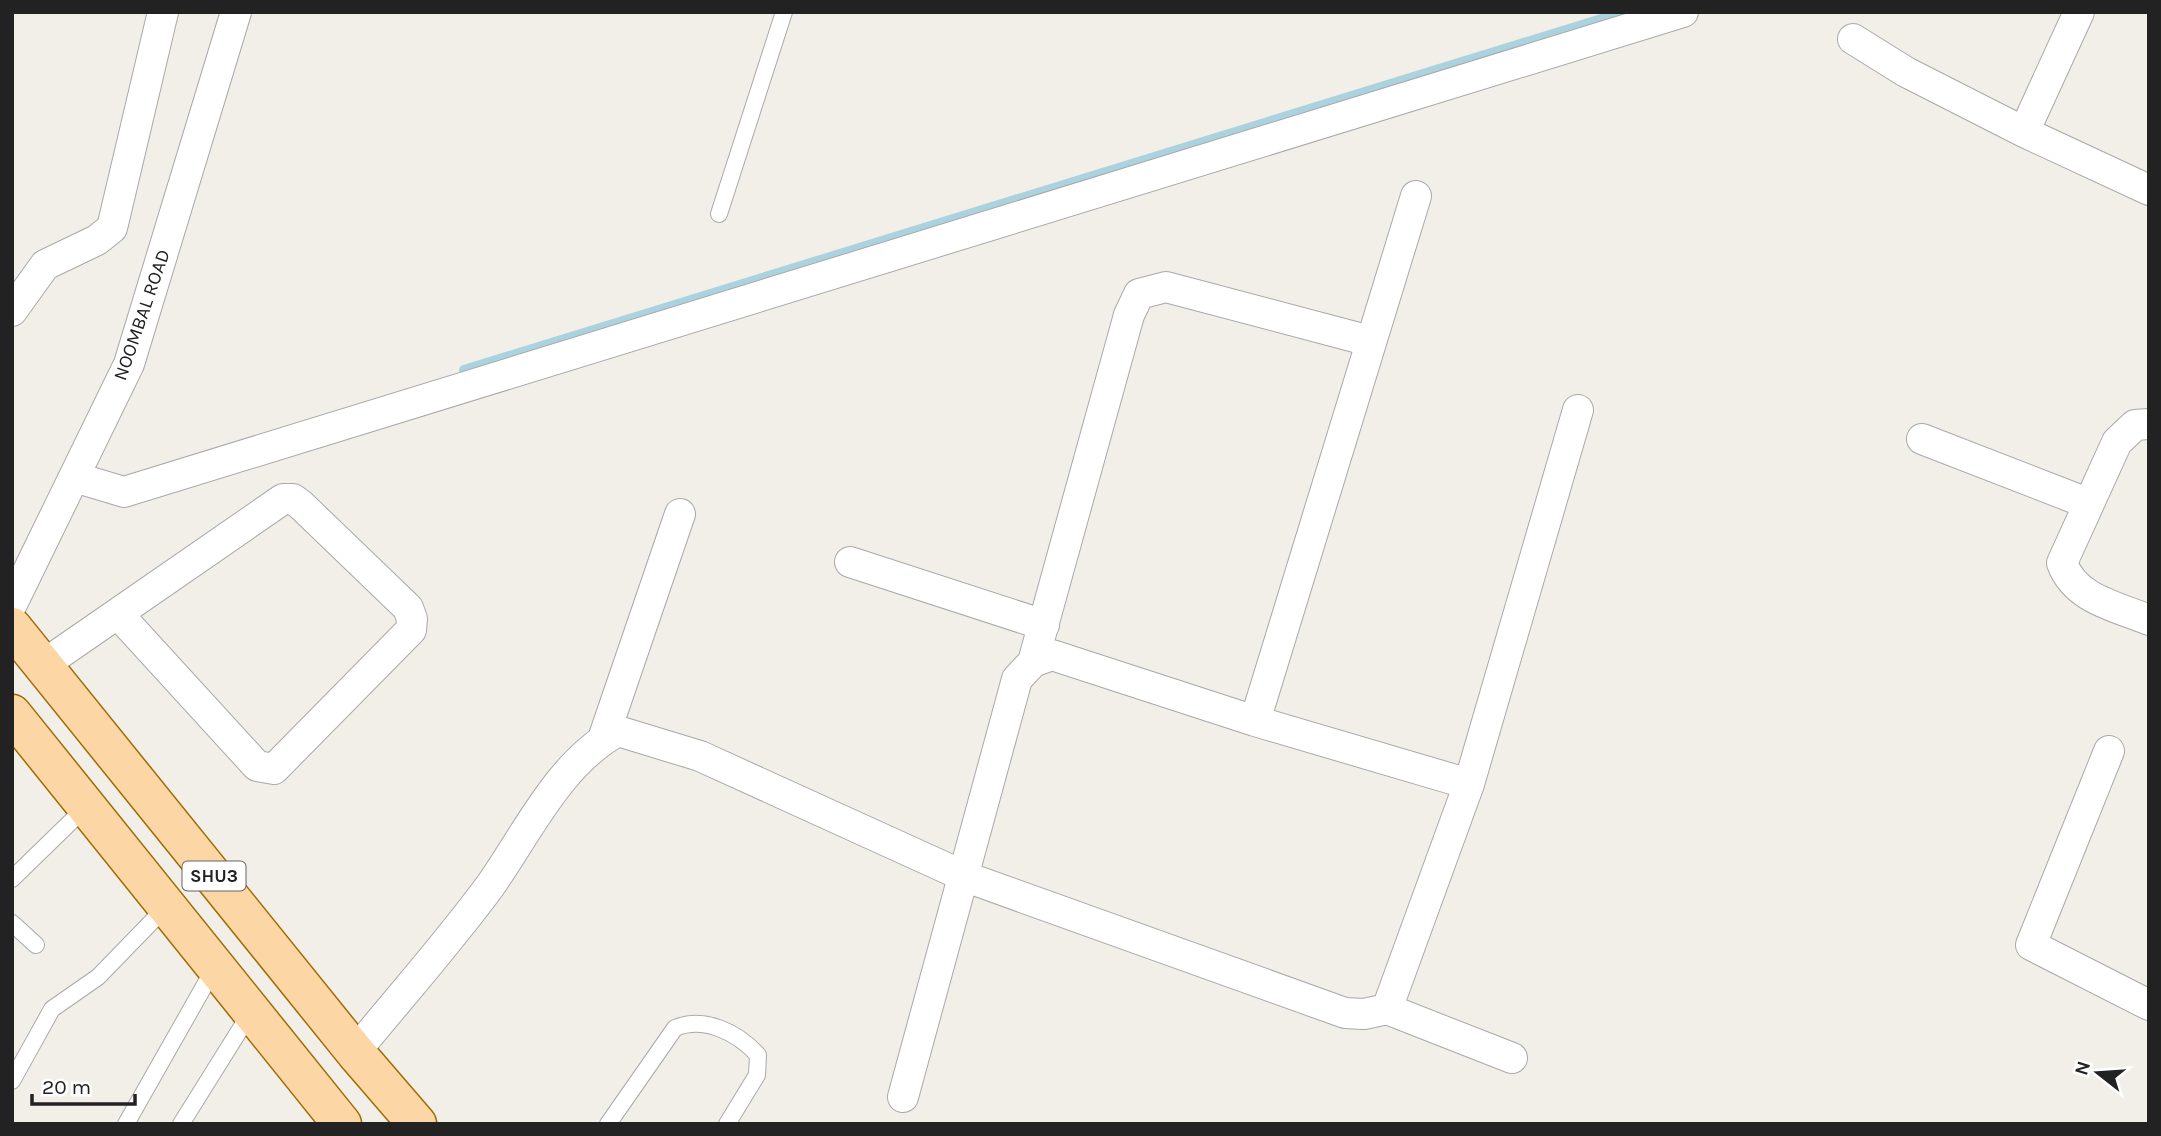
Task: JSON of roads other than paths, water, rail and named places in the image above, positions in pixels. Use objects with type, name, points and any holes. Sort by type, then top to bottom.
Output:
[{"type":"main road","name":"SHU3","points":[[12,627],[355,1052],[417,1124]]},
{"type":"main road","name":"SHU3","points":[[12,714],[342,1124]]},
{"type":"street","points":[[12,311],[45,265],[97,240],[112,228],[163,12]]},
{"type":"street","name":"NOOMBAL ROAD","points":[[12,604],[129,364],[236,12]]},
{"type":"street","points":[[74,477],[124,492],[1683,12]]},
{"type":"street","points":[[2024,132],[2080,12]]},
{"type":"street","points":[[1853,39],[1906,72],[2024,132],[2149,190]]},
{"type":"street","points":[[1255,721],[1416,196]]},
{"type":"street","points":[[1033,662],[1129,315],[1139,294],[1166,287],[1370,341]]},
{"type":"street","points":[[1387,1009],[1469,784],[1578,410]]},
{"type":"street","points":[[2149,424],[2135,425],[2117,442],[2062,563],[2068,581],[2083,593],[2149,620]]},
{"type":"street","points":[[1922,439],[2087,503]]},
{"type":"street","points":[[43,665],[284,499],[293,499],[301,505],[408,608],[412,619],[411,630],[274,769],[264,769],[257,766],[118,614]]},
{"type":"street","points":[[603,738],[680,514]]},
{"type":"street","points":[[850,562],[1044,625]]},
{"type":"street","points":[[903,1097],[966,877],[1017,679],[1033,662],[1052,655],[1255,721],[1469,784]]},
{"type":"street","points":[[355,1052],[489,887],[557,786],[593,745],[618,731],[700,756],[966,877],[1345,1013],[1364,1014],[1387,1009],[1512,1058]]},
{"type":"street","points":[[2109,751],[2031,945],[2149,1005]]},
{"type":"lane","points":[[719,214],[784,12]]},
{"type":"lane","points":[[12,879],[87,806]]},
{"type":"lane","points":[[12,1081],[52,1009],[98,976],[167,906]]},
{"type":"lane","points":[[12,923],[36,945]]},
{"type":"lane","points":[[126,1124],[215,967]]},
{"type":"lane","points":[[181,1124],[251,1012]]},
{"type":"lane","points":[[608,1124],[675,1028],[688,1023],[709,1023],[750,1046],[758,1055],[757,1074],[727,1124]]},
{"type":"waterway","points":[[464,370],[1624,12]]}]
